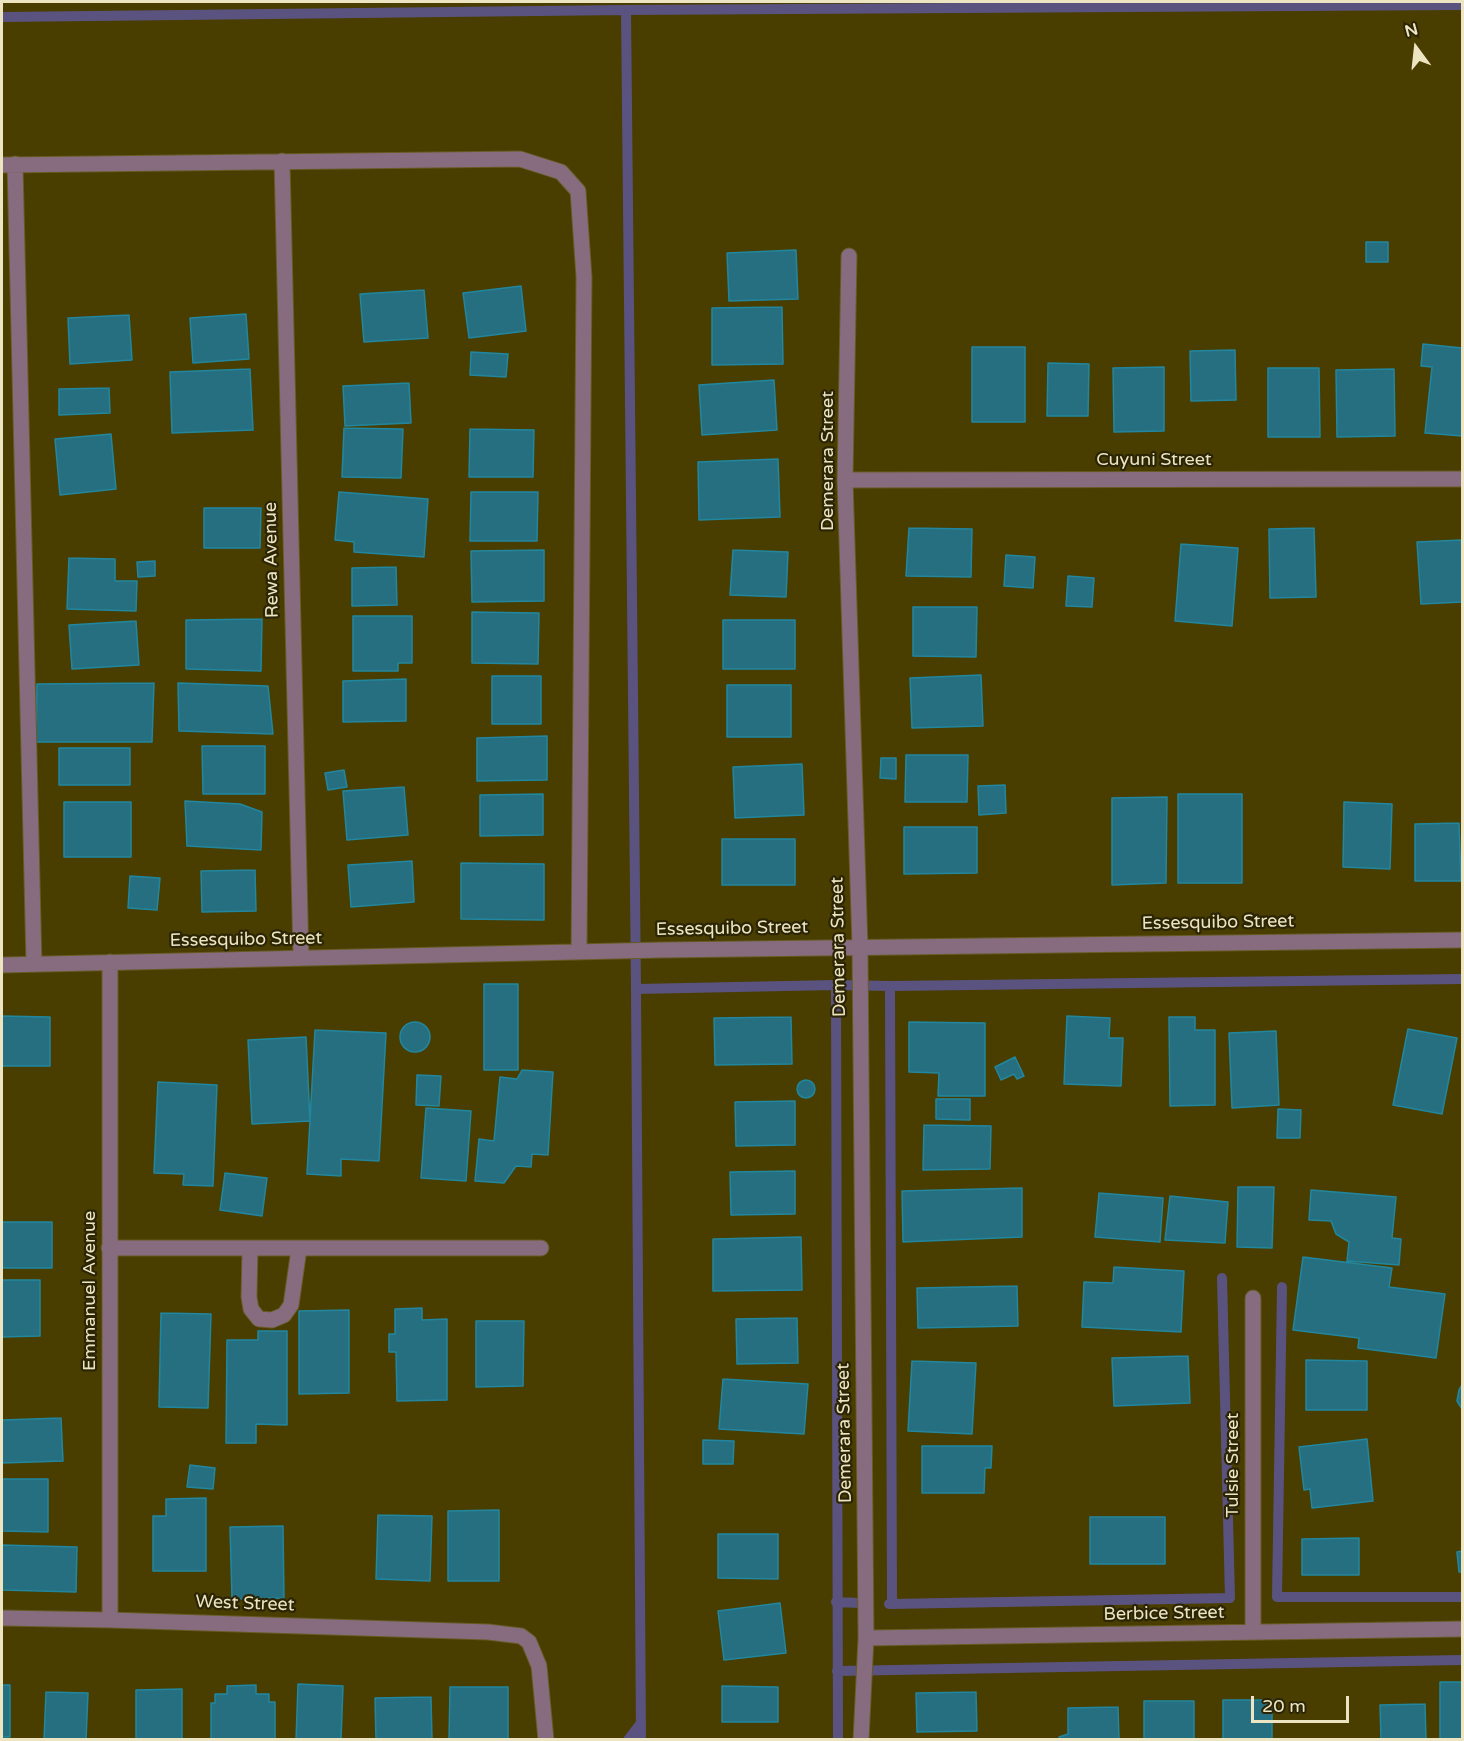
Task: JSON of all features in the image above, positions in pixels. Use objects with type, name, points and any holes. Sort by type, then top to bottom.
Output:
[{"type":"street","points":[[34,964],[8,164],[520,159],[561,172],[578,191],[584,277],[579,952]]},
{"type":"street","name":"Rewa Avenue","points":[[282,161],[301,958]]},
{"type":"street","name":"Demerara Street","points":[[849,256],[846,480],[860,947],[866,1638],[861,1740]]},
{"type":"street","name":"Cuyuni Street","points":[[846,480],[1462,479]]},
{"type":"street","name":"Essesquibo Street","points":[[2,965],[662,950],[1462,940]]},
{"type":"street","name":"Emmanuel Avenue","points":[[110,962],[110,1620]]},
{"type":"street","points":[[109,1248],[541,1248]]},
{"type":"street","points":[[250,1248],[249,1297],[252,1310],[259,1319],[272,1320],[284,1315],[291,1305],[298,1249]]},
{"type":"street","name":"Tulsie Street","points":[[1253,1298],[1253,1632]]},
{"type":"street","name":"West Street","points":[[2,1618],[488,1632],[521,1636],[529,1642],[539,1666],[546,1740]]},
{"type":"street","name":"Berbice Street","points":[[866,1638],[1462,1629]]},
{"type":"building","points":[[1366,242],[1388,242],[1388,262],[1366,262]]},
{"type":"building","points":[[796,250],[798,299],[729,301],[727,253]]},
{"type":"building","points":[[521,286],[526,331],[469,338],[463,293]]},
{"type":"building","points":[[424,290],[428,338],[364,342],[360,294]]},
{"type":"building","points":[[782,307],[783,364],[712,365],[712,308]]},
{"type":"building","points":[[246,314],[249,359],[193,363],[190,318]]},
{"type":"building","points":[[129,315],[132,360],[70,364],[68,318]]},
{"type":"building","points":[[1423,344],[1462,348],[1462,436],[1425,433],[1432,367],[1421,366]]},
{"type":"building","points":[[972,347],[1025,347],[1025,422],[972,422]]},
{"type":"building","points":[[1235,350],[1236,400],[1191,401],[1190,351]]},
{"type":"building","points":[[471,352],[508,354],[506,377],[470,375]]},
{"type":"building","points":[[1048,363],[1089,364],[1088,416],[1047,416]]},
{"type":"building","points":[[1164,367],[1164,431],[1114,432],[1113,368]]},
{"type":"building","points":[[1268,368],[1319,368],[1320,437],[1268,437]]},
{"type":"building","points":[[250,369],[253,430],[172,433],[170,372]]},
{"type":"building","points":[[1394,369],[1395,436],[1337,437],[1336,370]]},
{"type":"building","points":[[774,380],[777,430],[702,435],[699,385]]},
{"type":"building","points":[[409,383],[411,423],[345,426],[343,386]]},
{"type":"building","points":[[109,388],[110,413],[59,415],[59,389]]},
{"type":"building","points":[[344,428],[403,429],[401,478],[342,477]]},
{"type":"building","points":[[470,429],[534,430],[533,477],[469,477]]},
{"type":"building","points":[[111,434],[116,489],[60,495],[55,439]]},
{"type":"building","points":[[778,459],[780,517],[699,520],[698,462]]},
{"type":"building","points":[[339,492],[428,499],[424,557],[354,552],[354,542],[335,540]]},
{"type":"building","points":[[471,492],[538,492],[537,541],[470,541]]},
{"type":"building","points":[[204,508],[261,508],[260,548],[204,548]]},
{"type":"building","points":[[909,528],[972,529],[971,577],[906,576]]},
{"type":"building","points":[[1314,528],[1316,597],[1270,598],[1269,529]]},
{"type":"building","points":[[1462,540],[1462,602],[1421,604],[1417,542]]},
{"type":"building","points":[[1181,544],[1238,548],[1232,626],[1175,621]]},
{"type":"building","points":[[544,550],[544,601],[472,602],[471,551]]},
{"type":"building","points":[[733,550],[788,552],[786,597],[730,595]]},
{"type":"building","points":[[1006,555],[1035,557],[1033,588],[1004,586]]},
{"type":"building","points":[[69,558],[115,559],[115,581],[137,581],[136,611],[67,609]]},
{"type":"building","points":[[155,561],[155,576],[138,577],[137,562]]},
{"type":"building","points":[[396,567],[397,605],[352,606],[352,568]]},
{"type":"building","points":[[1068,576],[1094,578],[1092,607],[1066,606]]},
{"type":"building","points":[[913,607],[977,607],[976,657],[913,656]]},
{"type":"building","points":[[472,612],[539,613],[538,664],[472,663]]},
{"type":"building","points":[[353,616],[412,616],[412,663],[398,663],[398,671],[353,671]]},
{"type":"building","points":[[262,619],[261,671],[186,669],[186,620]]},
{"type":"building","points":[[723,620],[795,620],[795,669],[723,669]]},
{"type":"building","points":[[136,621],[139,665],[72,669],[69,625]]},
{"type":"building","points":[[981,675],[983,726],[912,728],[910,678]]},
{"type":"building","points":[[492,676],[541,676],[541,724],[492,724]]},
{"type":"building","points":[[406,679],[406,721],[343,722],[343,681]]},
{"type":"building","points":[[154,683],[152,742],[36,742],[37,684]]},
{"type":"building","points":[[178,683],[268,686],[273,734],[179,731]]},
{"type":"building","points":[[727,685],[791,685],[791,737],[727,737]]},
{"type":"building","points":[[547,736],[547,780],[477,781],[477,738]]},
{"type":"building","points":[[202,746],[265,746],[265,794],[203,794]]},
{"type":"building","points":[[59,748],[130,748],[130,785],[59,785]]},
{"type":"building","points":[[906,755],[968,755],[967,802],[905,802]]},
{"type":"building","points":[[881,758],[896,758],[896,779],[880,778]]},
{"type":"building","points":[[802,764],[804,815],[735,818],[733,767]]},
{"type":"building","points":[[344,770],[347,787],[328,790],[325,773]]},
{"type":"building","points":[[1005,785],[1006,813],[979,815],[978,786]]},
{"type":"building","points":[[404,787],[408,835],[347,840],[343,791]]},
{"type":"building","points":[[543,794],[543,835],[480,836],[480,795]]},
{"type":"building","points":[[1178,794],[1242,794],[1242,883],[1178,883]]},
{"type":"building","points":[[1167,797],[1166,883],[1112,885],[1112,798]]},
{"type":"building","points":[[185,801],[240,804],[262,812],[261,850],[187,846]]},
{"type":"building","points":[[64,802],[131,802],[131,857],[64,857]]},
{"type":"building","points":[[1344,802],[1392,804],[1390,869],[1343,867]]},
{"type":"building","points":[[1459,823],[1461,881],[1415,881],[1415,824]]},
{"type":"building","points":[[904,827],[977,827],[977,873],[904,874]]},
{"type":"building","points":[[722,839],[795,839],[795,885],[722,885]]},
{"type":"building","points":[[412,861],[414,902],[351,907],[348,865]]},
{"type":"building","points":[[461,863],[544,864],[544,920],[461,919]]},
{"type":"building","points":[[255,870],[256,911],[202,912],[201,871]]},
{"type":"building","points":[[130,876],[160,878],[157,910],[128,908]]},
{"type":"building","points":[[484,984],[518,984],[518,1070],[484,1070]]},
{"type":"building","points":[[2,1016],[50,1017],[50,1066],[2,1066]]},
{"type":"building","points":[[1067,1016],[1110,1018],[1109,1038],[1123,1038],[1121,1086],[1064,1084]]},
{"type":"building","points":[[791,1017],[792,1064],[715,1065],[714,1018]]},
{"type":"building","points":[[1169,1017],[1195,1017],[1195,1030],[1215,1030],[1215,1105],[1170,1106]]},
{"type":"building","points":[[415,1022],[421,1023],[429,1031],[429,1043],[421,1051],[415,1052],[409,1051],[401,1043],[400,1037],[401,1031],[409,1023]]},
{"type":"building","points":[[909,1022],[985,1023],[985,1096],[938,1096],[939,1073],[909,1072]]},
{"type":"building","points":[[1408,1029],[1457,1038],[1442,1114],[1393,1105]]},
{"type":"building","points":[[315,1030],[386,1033],[379,1161],[341,1159],[341,1176],[307,1174]]},
{"type":"building","points":[[1276,1031],[1279,1105],[1232,1108],[1229,1033]]},
{"type":"building","points":[[306,1037],[310,1121],[252,1124],[248,1040]]},
{"type":"building","points":[[1015,1057],[1024,1076],[1017,1079],[1014,1074],[1001,1080],[995,1067]]},
{"type":"building","points":[[522,1070],[553,1072],[548,1155],[532,1154],[531,1167],[516,1166],[504,1183],[475,1181],[479,1139],[494,1141],[500,1077],[517,1079]]},
{"type":"building","points":[[417,1075],[441,1076],[439,1106],[416,1105]]},
{"type":"building","points":[[802,1080],[810,1080],[815,1085],[813,1096],[802,1098],[797,1093],[797,1085]]},
{"type":"building","points":[[158,1082],[217,1085],[213,1186],[183,1185],[184,1174],[154,1173]]},
{"type":"building","points":[[936,1099],[970,1099],[970,1120],[936,1119]]},
{"type":"building","points":[[795,1101],[795,1145],[736,1146],[735,1102]]},
{"type":"building","points":[[426,1108],[471,1111],[466,1181],[421,1178]]},
{"type":"building","points":[[1278,1109],[1301,1110],[1300,1138],[1277,1138]]},
{"type":"building","points":[[924,1125],[991,1126],[990,1169],[923,1170]]},
{"type":"building","points":[[795,1171],[795,1214],[731,1215],[730,1172]]},
{"type":"building","points":[[225,1173],[267,1178],[262,1216],[220,1210]]},
{"type":"building","points":[[1238,1187],[1274,1187],[1272,1248],[1237,1247]]},
{"type":"building","points":[[1022,1188],[1022,1237],[903,1242],[902,1191]]},
{"type":"building","points":[[1311,1190],[1396,1197],[1392,1238],[1401,1239],[1399,1265],[1347,1261],[1349,1242],[1336,1234],[1331,1221],[1309,1220]]},
{"type":"building","points":[[1099,1193],[1163,1198],[1160,1242],[1095,1237]]},
{"type":"building","points":[[1170,1196],[1228,1202],[1225,1243],[1165,1240]]},
{"type":"building","points":[[2,1222],[52,1222],[52,1268],[2,1268]]},
{"type":"building","points":[[801,1237],[802,1290],[713,1291],[713,1239]]},
{"type":"building","points":[[1303,1257],[1392,1268],[1389,1287],[1445,1294],[1436,1358],[1358,1348],[1359,1338],[1293,1330]]},
{"type":"building","points":[[1114,1267],[1184,1271],[1181,1332],[1082,1327],[1084,1282],[1113,1283]]},
{"type":"building","points":[[2,1280],[40,1280],[40,1336],[2,1337]]},
{"type":"building","points":[[1017,1286],[1018,1326],[918,1328],[917,1288]]},
{"type":"building","points":[[422,1308],[422,1320],[447,1319],[447,1400],[397,1401],[396,1352],[389,1352],[389,1334],[395,1334],[395,1309]]},
{"type":"building","points":[[349,1310],[349,1393],[299,1394],[299,1311]]},
{"type":"building","points":[[161,1313],[211,1314],[208,1408],[159,1407]]},
{"type":"building","points":[[797,1318],[798,1363],[737,1364],[736,1319]]},
{"type":"building","points":[[476,1321],[524,1321],[523,1386],[476,1387]]},
{"type":"building","points":[[258,1331],[287,1331],[287,1425],[256,1424],[256,1443],[226,1443],[227,1340],[258,1340]]},
{"type":"building","points":[[1188,1356],[1190,1403],[1114,1406],[1112,1358]]},
{"type":"building","points":[[1306,1360],[1367,1361],[1367,1410],[1306,1410]]},
{"type":"building","points":[[912,1361],[976,1363],[972,1434],[908,1431]]},
{"type":"building","points":[[723,1379],[808,1384],[804,1434],[719,1429]]},
{"type":"building","points":[[1462,1385],[1462,1409],[1457,1401]]},
{"type":"building","points":[[61,1418],[63,1461],[2,1463],[2,1420]]},
{"type":"building","points":[[1367,1439],[1373,1501],[1312,1508],[1310,1489],[1304,1490],[1299,1447]]},
{"type":"building","points":[[703,1440],[734,1441],[733,1464],[703,1464]]},
{"type":"building","points":[[922,1446],[992,1446],[991,1468],[985,1468],[984,1493],[922,1493]]},
{"type":"building","points":[[190,1465],[215,1468],[213,1489],[187,1487]]},
{"type":"building","points":[[2,1479],[48,1479],[48,1532],[2,1531]]},
{"type":"building","points":[[206,1498],[206,1571],[153,1571],[153,1516],[166,1516],[166,1499]]},
{"type":"building","points":[[499,1510],[499,1581],[448,1581],[448,1511]]},
{"type":"building","points":[[378,1515],[432,1516],[430,1581],[376,1579]]},
{"type":"building","points":[[1090,1517],[1165,1517],[1165,1564],[1090,1564]]},
{"type":"building","points":[[283,1526],[284,1598],[232,1599],[230,1527]]},
{"type":"building","points":[[718,1534],[778,1534],[778,1579],[718,1578]]},
{"type":"building","points":[[1359,1538],[1359,1575],[1302,1575],[1302,1539]]},
{"type":"building","points":[[2,1545],[77,1547],[76,1592],[2,1590]]},
{"type":"building","points":[[1462,1551],[1462,1572],[1459,1572],[1457,1552]]},
{"type":"building","points":[[780,1603],[786,1653],[724,1660],[718,1611]]},
{"type":"building","points":[[1440,1682],[1462,1682],[1462,1740],[1440,1740]]},
{"type":"building","points":[[298,1684],[343,1686],[341,1740],[296,1740]]},
{"type":"building","points":[[2,1685],[10,1685],[10,1737],[2,1737]]},
{"type":"building","points":[[256,1685],[256,1694],[269,1694],[269,1702],[275,1702],[275,1740],[211,1740],[211,1703],[215,1703],[215,1694],[227,1694],[227,1686]]},
{"type":"building","points":[[722,1686],[778,1687],[778,1722],[722,1722]]},
{"type":"building","points":[[450,1687],[508,1687],[508,1740],[449,1740]]},
{"type":"building","points":[[182,1689],[182,1740],[136,1740],[136,1690]]},
{"type":"building","points":[[46,1692],[88,1693],[86,1740],[44,1740]]},
{"type":"building","points":[[976,1692],[977,1731],[917,1732],[916,1693]]},
{"type":"building","points":[[431,1697],[432,1740],[376,1740],[375,1698]]},
{"type":"building","points":[[1223,1700],[1272,1700],[1272,1740],[1223,1740]]},
{"type":"building","points":[[1144,1701],[1194,1701],[1194,1740],[1144,1740]]},
{"type":"building","points":[[1425,1704],[1426,1740],[1381,1740],[1380,1705]]},
{"type":"building","points":[[1118,1707],[1119,1740],[1060,1740],[1059,1737],[1068,1734],[1068,1708]]},
{"type":"waterway","points":[[2,17],[626,10],[1462,5]]},
{"type":"waterway","points":[[626,10],[641,1740]]},
{"type":"waterway","points":[[836,985],[1462,979]]},
{"type":"waterway","points":[[636,989],[836,985],[838,1740]]},
{"type":"waterway","points":[[890,986],[892,1604]]},
{"type":"waterway","points":[[889,1604],[1230,1598],[1222,1278]]},
{"type":"waterway","points":[[1282,1287],[1277,1597],[1462,1597]]},
{"type":"waterway","points":[[836,1602],[860,1603]]},
{"type":"waterway","points":[[837,1671],[1462,1660]]},
{"type":"waterway","points":[[628,1740],[641,1723]]}]
